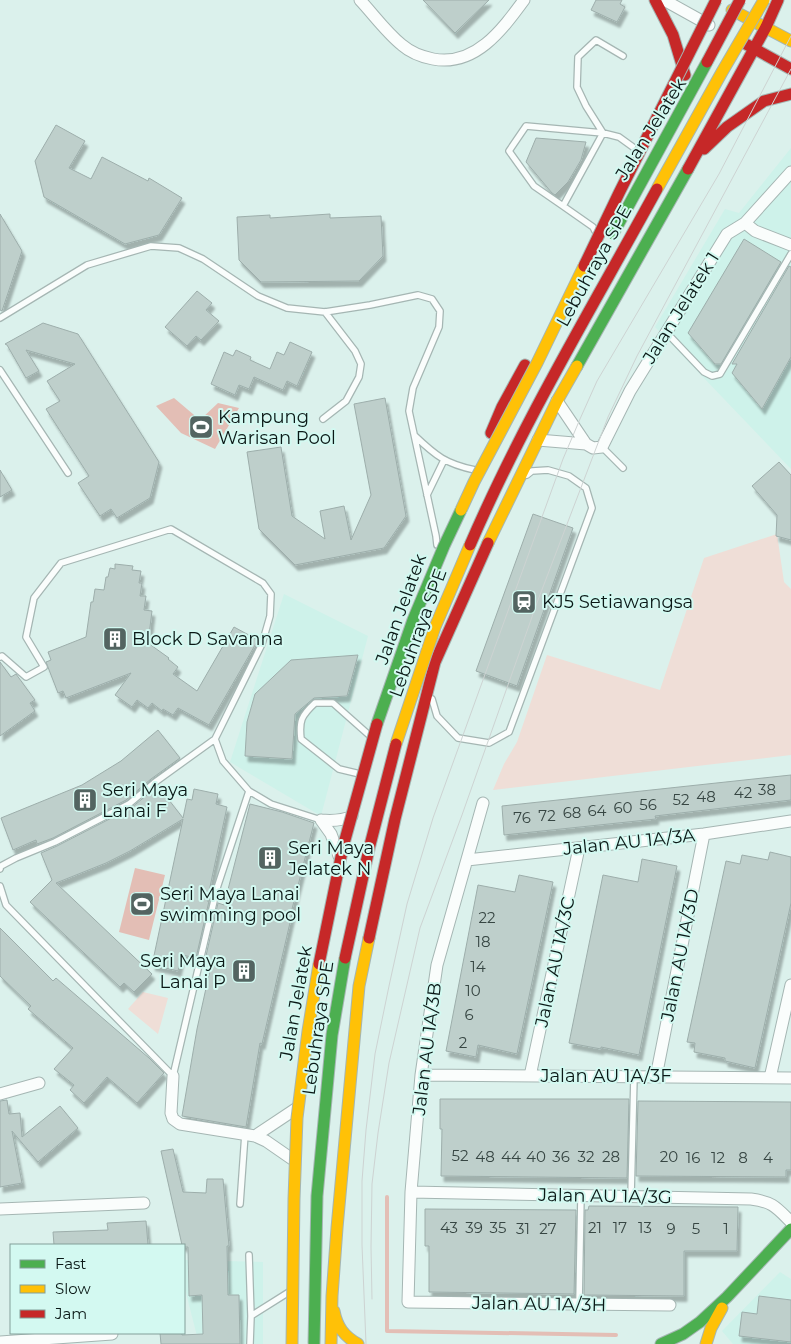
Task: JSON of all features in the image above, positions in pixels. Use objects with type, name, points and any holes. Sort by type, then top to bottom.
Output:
[{"type":"main road","points":[[655,0],[673,36],[691,100]]},
{"type":"main road","points":[[537,362],[715,0]]},
{"type":"main road","name":"Lebuhraya SPE","points":[[314,1344],[317,1196],[332,1034],[344,962],[369,849],[395,748],[432,636],[492,495],[517,446],[707,98],[764,0]]},
{"type":"main road","points":[[331,1344],[332,1296],[340,1179],[359,986],[395,819],[435,662],[465,592],[557,401],[694,158],[766,26],[778,0]]},
{"type":"main road","points":[[605,242],[707,63],[736,3],[791,42]]},
{"type":"main road","name":"Jalan Jelatek","points":[[291,1344],[292,1159],[297,1108],[325,935],[362,775],[438,558],[502,407],[554,312],[605,242],[652,161],[691,100],[726,34],[736,3]]},
{"type":"main road","points":[[726,34],[791,69]]},
{"type":"main road","points":[[694,158],[727,127],[764,102],[791,94]]},
{"type":"main road","points":[[537,362],[600,259]]},
{"type":"main road","name":"Lebuhraya SPE","points":[[291,1344],[297,1118],[309,1022],[343,847],[374,734],[413,620],[444,546],[474,482],[537,362]]},
{"type":"main road","points":[[661,1344],[683,1334],[700,1322],[791,1229]]},
{"type":"main road","points":[[332,1296],[335,1319],[340,1331],[358,1344]]},
{"type":"main road","points":[[706,1344],[711,1328],[727,1296]]},
{"type":"street","points":[[360,0],[404,47],[425,58],[440,61],[458,59],[486,45],[503,29],[524,0]]},
{"type":"street","points":[[664,0],[726,34]]},
{"type":"street","points":[[715,0],[736,3]]},
{"type":"street","name":"Jalan Jelatek 1","points":[[602,447],[630,391],[727,234],[745,223],[791,172]]},
{"type":"street","points":[[745,223],[755,231],[791,245]]},
{"type":"street","points":[[557,401],[586,444]]},
{"type":"street","points":[[538,440],[586,444],[594,448],[602,447]]},
{"type":"street","name":"Jalan AU 1A/3B","points":[[408,1302],[411,1192],[421,1075],[438,965],[483,803]]},
{"type":"street","points":[[321,820],[333,821],[352,816]]},
{"type":"street","points":[[321,820],[331,834],[342,864]]},
{"type":"street","name":"Jalan AU 1A/3A","points":[[467,860],[704,834],[791,820]]},
{"type":"street","name":"Jalan AU 1A/3D","points":[[656,1077],[704,834]]},
{"type":"street","name":"Jalan AU 1A/3C","points":[[530,1076],[579,848]]},
{"type":"street","points":[[770,1078],[791,985]]},
{"type":"street","name":"Jalan AU 1A/3F","points":[[421,1075],[791,1078]]},
{"type":"street","points":[[173,1076],[170,1113],[173,1119],[180,1124],[250,1135],[266,1141],[292,1159]]},
{"type":"street","points":[[0,1094],[39,1083]]},
{"type":"street","points":[[250,1135],[297,1108]]},
{"type":"street","name":"Jalan AU 1A/3G","points":[[411,1192],[751,1199],[767,1202],[780,1210],[791,1222]]},
{"type":"street","points":[[0,1208],[144,1203]]},
{"type":"street","name":"Jalan AU 1A/3H","points":[[408,1302],[670,1306]]},
{"type":"street","points":[[700,1322],[700,1344]]},
{"type":"street","points":[[0,1342],[112,1334]]},
{"type":"lane","points":[[603,133],[586,106],[577,87],[578,57],[596,40],[623,56]]},
{"type":"lane","points":[[605,242],[593,227],[534,186],[509,151],[526,126],[603,133],[620,137],[652,161]]},
{"type":"lane","points":[[563,206],[603,133]]},
{"type":"lane","points":[[0,318],[87,265],[151,246],[179,248],[203,259],[258,296],[287,308],[325,312],[418,295],[432,299],[440,311],[439,327],[413,388],[409,411],[436,536],[438,558]]},
{"type":"lane","points":[[666,332],[704,372],[712,376],[720,374],[791,254]]},
{"type":"lane","points":[[323,419],[346,401],[359,377],[361,364],[355,351],[325,312]]},
{"type":"lane","points":[[0,370],[68,473]]},
{"type":"lane","points":[[415,436],[444,460],[455,466],[475,470]]},
{"type":"lane","points":[[602,447],[623,468]]},
{"type":"lane","points":[[427,494],[444,460]]},
{"type":"lane","points":[[428,687],[437,716],[458,738],[490,743],[509,732],[592,508],[586,488],[570,476],[548,470],[532,471],[518,482]]},
{"type":"lane","points":[[0,657],[2,656],[26,677],[44,667],[26,638],[34,598],[61,563],[171,529],[263,583],[270,594],[270,616],[262,644],[215,739],[154,783],[129,804],[55,842],[16,858],[0,867]]},
{"type":"lane","points":[[362,775],[339,769],[301,739],[299,725],[306,712],[315,703],[333,703],[374,740]]},
{"type":"lane","points":[[215,739],[223,761],[248,791],[271,804],[321,820]]},
{"type":"lane","points":[[173,1076],[217,888],[248,791]]},
{"type":"lane","points":[[0,886],[6,905],[173,1076]]},
{"type":"lane","points":[[631,1196],[634,1077]]},
{"type":"lane","points":[[240,1204],[250,1135]]},
{"type":"lane","points":[[579,1304],[581,1195]]},
{"type":"lane","points":[[248,1255],[251,1316],[250,1344]]},
{"type":"lane","points":[[251,1316],[290,1292]]},
{"type":"shaded area","points":[[791,148],[791,469],[655,327],[725,209],[739,213]]},
{"type":"shaded area","name":"Kampung Warisan Pool","points":[[174,398],[200,420],[218,403],[239,408],[215,449],[181,433],[156,406]]},
{"type":"shaded area","points":[[777,534],[784,582],[791,589],[791,755],[493,790],[504,764],[517,742],[547,655],[660,690],[704,558]]},
{"type":"shaded area","points":[[284,594],[368,636],[321,816],[230,762]]},
{"type":"shaded area","name":"Seri Maya Lanai swimming pool","points":[[135,868],[165,875],[149,940],[119,932]]},
{"type":"shaded area","points":[[143,992],[168,998],[158,1034],[128,1009]]},
{"type":"shaded area","points":[[185,1260],[263,1262],[263,1344],[199,1344],[185,1289]]},
{"type":"shaded area","points":[[780,1272],[791,1279],[791,1344],[733,1344],[722,1331]]},
{"type":"building","points":[[423,0],[489,0],[455,33]]},
{"type":"building","points":[[596,0],[622,0],[620,4],[625,7],[617,22],[591,10]]},
{"type":"building","points":[[56,125],[85,141],[69,168],[91,179],[102,157],[148,181],[149,178],[182,198],[159,235],[125,244],[44,197],[35,161]]},
{"type":"building","points":[[536,138],[586,142],[581,160],[568,182],[555,195],[526,162]]},
{"type":"building","points":[[0,214],[22,251],[2,311],[0,310]]},
{"type":"building","points":[[330,214],[330,218],[381,216],[383,256],[359,281],[261,282],[239,260],[237,217],[270,215],[270,218]]},
{"type":"building","points":[[744,239],[781,262],[721,364],[715,364],[688,333]]},
{"type":"building","points":[[789,266],[791,267],[791,357],[762,409],[732,373],[737,364],[732,364]]},
{"type":"building","points":[[197,291],[212,303],[206,310],[219,321],[201,340],[196,336],[187,346],[165,327]]},
{"type":"building","points":[[43,323],[78,334],[159,462],[150,498],[117,518],[111,509],[100,516],[78,483],[89,476],[46,409],[60,401],[47,381],[75,364],[26,350],[39,371],[26,378],[5,344]]},
{"type":"building","points":[[290,342],[312,352],[297,386],[287,381],[283,390],[254,377],[249,389],[239,385],[235,395],[211,384],[224,352],[233,356],[236,350],[251,357],[250,360],[270,369],[277,352],[284,355]]},
{"type":"building","points":[[385,398],[406,516],[384,548],[295,565],[259,529],[247,452],[281,447],[292,516],[325,539],[320,511],[344,506],[351,540],[371,495],[354,404]]},
{"type":"building","points":[[779,462],[791,475],[791,540],[776,536],[777,515],[752,486]]},
{"type":"building","points":[[0,470],[12,490],[0,497]]},
{"type":"building","name":"KJ5 Setiawangsa","points":[[533,514],[573,528],[517,686],[476,671]]},
{"type":"building","name":"Block D Savanna","points":[[115,564],[133,566],[132,570],[141,571],[139,583],[142,583],[140,596],[146,596],[144,610],[152,611],[148,643],[178,667],[173,674],[197,691],[234,627],[258,640],[209,725],[178,708],[173,715],[163,709],[162,711],[152,703],[148,708],[137,700],[132,707],[115,695],[131,673],[66,698],[63,691],[58,693],[46,662],[51,660],[48,652],[86,637],[91,602],[93,602],[95,589],[104,590],[106,577],[108,577],[110,568],[115,569]]},
{"type":"building","points":[[358,655],[347,696],[314,698],[295,714],[292,759],[245,756],[247,722],[255,694],[291,660]]},
{"type":"building","points":[[0,662],[11,677],[16,674],[35,700],[30,703],[35,711],[0,736]]},
{"type":"building","name":"Seri Maya Lanai F","points":[[158,730],[180,758],[126,800],[53,838],[37,844],[36,840],[13,850],[1,818],[82,785],[121,761]]},
{"type":"building","points":[[791,775],[791,800],[655,816],[656,819],[504,835],[502,806]]},
{"type":"building","points":[[158,786],[183,818],[187,799],[192,800],[194,789],[218,794],[216,804],[227,807],[196,958],[182,955],[178,971],[152,965],[183,819],[130,851],[56,883],[152,974],[134,992],[124,983],[120,987],[30,902],[52,880],[41,853],[131,808]]},
{"type":"building","points":[[250,804],[314,823],[291,913],[262,1044],[260,1043],[246,1127],[182,1116],[197,1029],[212,961],[205,960],[218,903],[224,905]]},
{"type":"building","points":[[770,852],[791,857],[791,903],[755,1068],[725,1061],[725,1058],[694,1052],[695,1043],[687,1042],[726,861],[740,864],[742,855],[768,860]]},
{"type":"building","points":[[642,859],[677,866],[639,1055],[569,1043],[603,875],[638,882]]},
{"type":"building","points":[[519,875],[553,882],[517,1054],[478,1045],[476,1057],[446,1051],[478,885],[515,892]]},
{"type":"building","points":[[0,928],[53,981],[56,978],[164,1073],[137,1103],[107,1077],[84,1103],[70,1090],[74,1085],[54,1069],[73,1048],[28,1009],[31,1006],[0,976]]},
{"type":"building","points":[[440,1099],[629,1099],[627,1178],[441,1176],[442,1129],[440,1129]]},
{"type":"building","points":[[7,1100],[9,1114],[20,1113],[22,1137],[60,1106],[78,1128],[38,1162],[12,1131],[22,1183],[0,1187],[0,1101]]},
{"type":"building","points":[[638,1101],[791,1102],[791,1170],[786,1170],[786,1177],[636,1176]]},
{"type":"building","points":[[173,1149],[183,1192],[206,1193],[207,1179],[223,1179],[229,1246],[227,1246],[228,1295],[239,1295],[240,1344],[161,1344],[160,1334],[203,1334],[202,1295],[189,1296],[188,1247],[182,1244],[161,1151]]},
{"type":"building","points":[[589,1206],[738,1207],[737,1251],[684,1251],[684,1296],[584,1295],[585,1210],[588,1210]]},
{"type":"building","points":[[425,1209],[576,1210],[574,1294],[429,1292],[429,1246],[425,1246]]},
{"type":"building","points":[[146,1221],[148,1244],[54,1244],[53,1232],[108,1230],[107,1223]]},
{"type":"building","points":[[759,1296],[791,1300],[791,1342],[739,1336],[742,1312],[757,1314]]},
{"type":"waterway","points":[[387,1197],[387,1331],[616,1335]]},
{"type":"tram line","points":[[366,1344],[362,1245],[362,1181],[375,1054],[407,904],[433,818],[563,459],[597,381],[719,174],[791,36]]},
{"type":"tram line","points":[[372,1299],[372,1184],[378,1133],[389,1063],[420,928],[538,600],[608,417],[637,356],[791,69]]},
{"type":"traffic: fast","points":[[613,234],[707,62]]},
{"type":"traffic: fast","points":[[577,366],[688,169]]},
{"type":"traffic: fast","points":[[377,724],[413,620],[461,510]]},
{"type":"traffic: fast","points":[[314,1344],[317,1196],[332,1035],[345,958]]},
{"type":"traffic: fast","points":[[661,1344],[683,1334],[700,1322],[727,1297],[791,1229]]},
{"type":"traffic: slow","points":[[657,189],[764,0]]},
{"type":"traffic: slow","points":[[732,10],[791,41]]},
{"type":"traffic: slow","points":[[461,510],[537,363],[584,266]]},
{"type":"traffic: slow","points":[[488,543],[557,401],[577,366]]},
{"type":"traffic: slow","points":[[396,744],[435,627],[470,545]]},
{"type":"traffic: slow","points":[[331,1344],[337,1228],[359,986],[369,938]]},
{"type":"traffic: slow","points":[[292,1344],[297,1118],[319,964]]},
{"type":"traffic: slow","points":[[706,1344],[711,1328],[722,1308]]},
{"type":"traffic: slow","points":[[334,1311],[337,1322],[342,1330],[358,1344]]},
{"type":"traffic: jam","points":[[655,0],[673,35],[685,75]]},
{"type":"traffic: jam","points":[[584,266],[716,0]]},
{"type":"traffic: jam","points":[[707,62],[740,0]]},
{"type":"traffic: jam","points":[[688,169],[766,27],[778,0]]},
{"type":"traffic: jam","points":[[744,43],[791,69]]},
{"type":"traffic: jam","points":[[704,149],[727,127],[764,101],[791,94]]},
{"type":"traffic: jam","points":[[470,545],[536,409],[657,189]]},
{"type":"traffic: jam","points":[[491,433],[502,407],[525,365]]},
{"type":"traffic: jam","points":[[369,938],[395,819],[435,662],[488,543]]},
{"type":"traffic: jam","points":[[319,964],[343,847],[377,724]]},
{"type":"traffic: jam","points":[[345,958],[369,849],[396,744]]},
{"type":"place","name":"Kampung Warisan Pool","points":[[201,427]]},
{"type":"place","name":"KJ5 Setiawangsa","points":[[524,602]]},
{"type":"place","name":"Block D Savanna","points":[[115,639]]},
{"type":"place","name":"Seri Maya Lanai F","points":[[85,800]]},
{"type":"place","name":"Seri Maya Jelatek N","points":[[270,858]]},
{"type":"place","name":"Seri Maya Lanai swimming pool","points":[[142,904]]},
{"type":"place","name":"Seri Maya Lanai P","points":[[244,971]]}]
